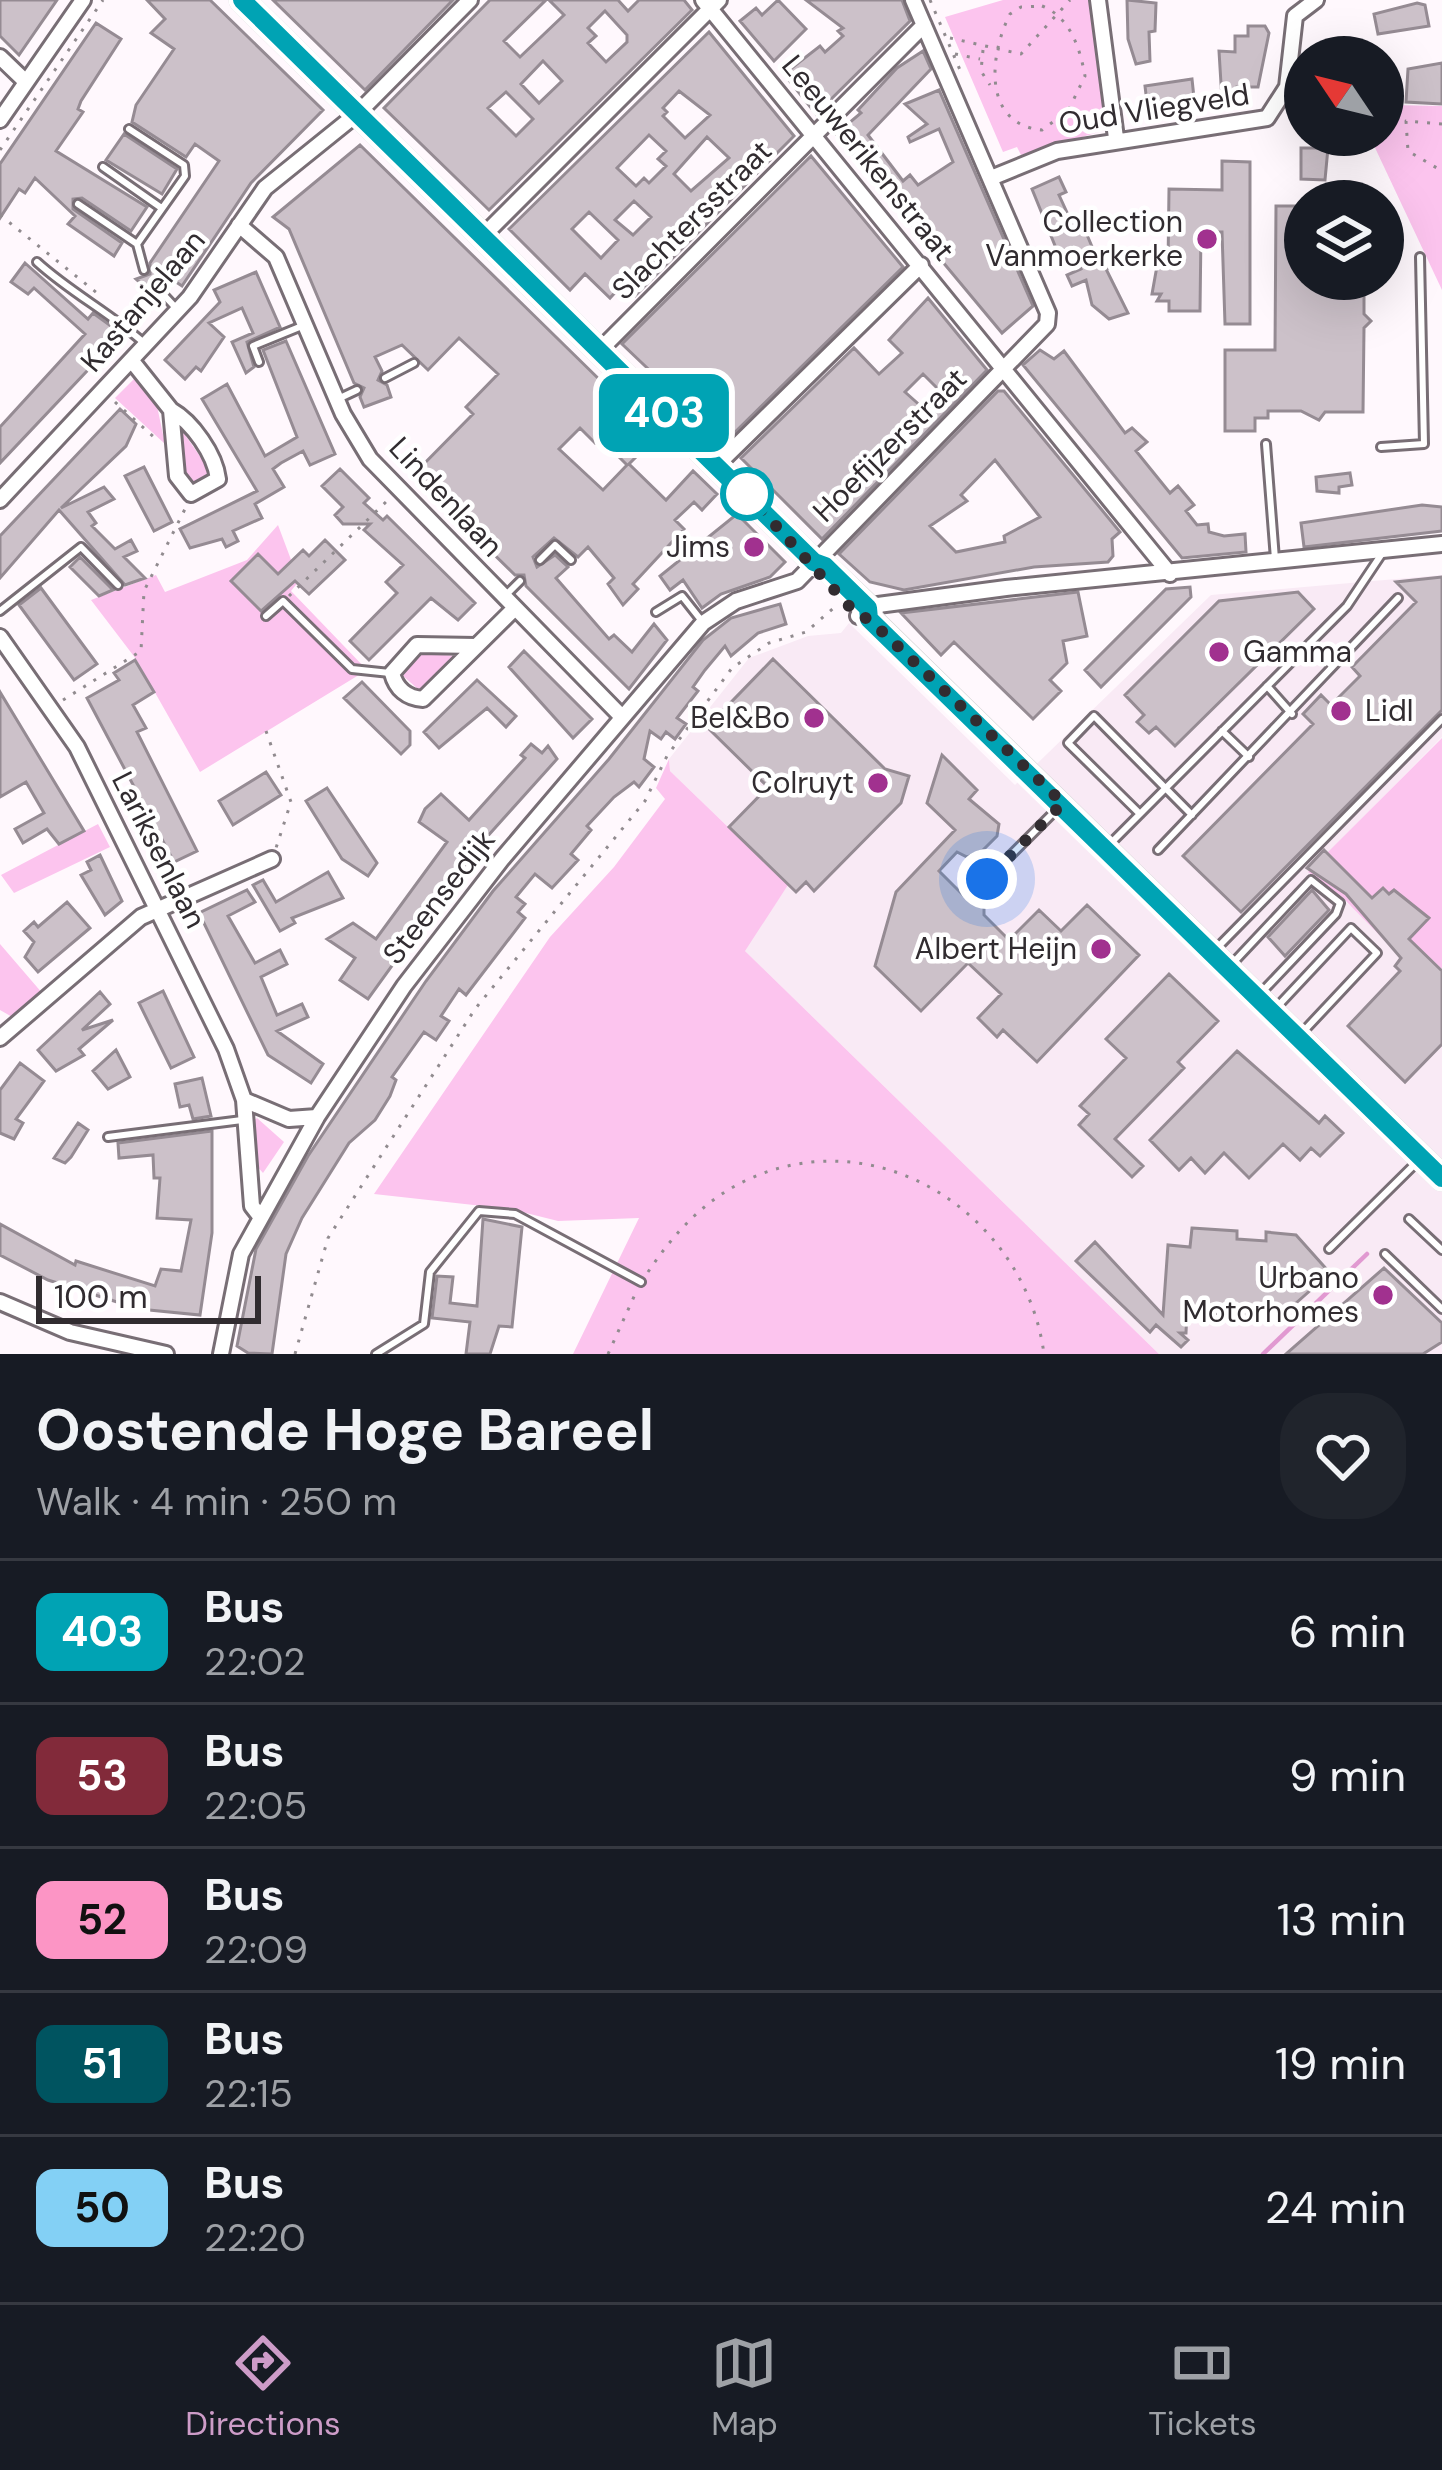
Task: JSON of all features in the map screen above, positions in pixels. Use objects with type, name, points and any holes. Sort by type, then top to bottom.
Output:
[{"type":"main road","points":[[251,3],[814,562],[818,576],[1063,803],[1442,1178]]},
{"type":"street","points":[[0,120],[83,0]]},
{"type":"street","name":"Kastanjelaan","points":[[0,500],[178,310],[265,188],[470,0]]},
{"type":"street","points":[[913,0],[991,178]]},
{"type":"street","points":[[1098,0],[1116,138]]},
{"type":"street","name":"Oud Vliegveld","points":[[991,178],[1057,151],[1116,138],[1267,118],[1287,87],[1295,16],[1316,0]]},
{"type":"street","points":[[483,236],[711,3]]},
{"type":"street","name":"Leeuwerikenstraat","points":[[711,3],[1169,574]]},
{"type":"street","name":"Slachtersstraat","points":[[599,351],[924,25]]},
{"type":"street","points":[[0,56],[26,82]]},
{"type":"street","name":"Hoefijzerstraat","points":[[814,562],[1049,320],[991,178]]},
{"type":"street","name":"Lindenlaan","points":[[239,225],[276,257],[337,399],[370,459],[622,717]]},
{"type":"street","points":[[717,465],[921,266]]},
{"type":"street","points":[[132,361],[196,433],[217,469],[212,486],[191,494],[177,476],[171,410]]},
{"type":"street","points":[[858,612],[1442,544]]},
{"type":"street","name":"Steensedijk","points":[[223,1354],[230,1289],[259,1215],[404,986],[704,623],[736,601],[791,586],[814,562]]},
{"type":"street","points":[[476,646],[417,645],[392,673],[394,683],[411,698],[423,699],[476,646],[510,602]]},
{"type":"street","name":"Lariksenlaan","points":[[0,637],[52,707],[159,908],[244,1100],[253,1205],[259,1215]]},
{"type":"street","points":[[1,1035],[159,908],[179,904],[272,859]]},
{"type":"street","points":[[244,1100],[289,1119],[317,1118]]},
{"type":"street","points":[[0,1302],[70,1333],[166,1354]]},
{"type":"lane","points":[[129,129],[184,165],[185,176],[137,244]]},
{"type":"lane","points":[[103,167],[160,207]]},
{"type":"lane","points":[[78,204],[137,244],[144,270]]},
{"type":"lane","points":[[1381,447],[1424,444],[1420,257]]},
{"type":"lane","points":[[37,262],[76,297],[104,308],[146,346]]},
{"type":"lane","points":[[161,292],[178,310]]},
{"type":"lane","points":[[259,362],[253,346],[305,325]]},
{"type":"lane","points":[[385,378],[414,363]]},
{"type":"lane","points":[[337,399],[357,390]]},
{"type":"lane","points":[[1266,444],[1276,563]]},
{"type":"lane","points":[[540,560],[555,544],[571,560]]},
{"type":"lane","points":[[0,611],[81,548],[118,585]]},
{"type":"lane","points":[[1107,847],[1347,606],[1384,550]]},
{"type":"lane","points":[[510,602],[520,580]]},
{"type":"lane","points":[[656,612],[682,596],[704,623]]},
{"type":"lane","points":[[1331,665],[1399,598]]},
{"type":"lane","points":[[266,616],[283,601],[352,669],[392,673]]},
{"type":"lane","points":[[1158,850],[1336,669],[1310,644]]},
{"type":"lane","points":[[1267,686],[1292,714]]},
{"type":"lane","points":[[1140,814],[1068,742],[1094,716],[1192,815]]},
{"type":"lane","points":[[1221,959],[1442,719]]},
{"type":"lane","points":[[1222,731],[1249,758]]},
{"type":"lane","points":[[987,879],[1063,803]]},
{"type":"lane","points":[[1221,959],[1311,880],[1320,882],[1340,903],[1336,914],[1266,1003]]},
{"type":"lane","points":[[1266,1003],[1352,928],[1377,953],[1299,1035]]},
{"type":"lane","points":[[108,1138],[246,1119]]},
{"type":"lane","points":[[1329,1249],[1423,1156]]},
{"type":"lane","points":[[376,1354],[424,1324],[430,1272],[479,1211],[515,1214],[641,1282]]},
{"type":"lane","points":[[1408,1219],[1442,1250]]},
{"type":"lane","points":[[1434,1242],[1442,1234]]},
{"type":"lane","points":[[1385,1254],[1442,1310]]},
{"type":"path","points":[[0,151],[103,0]]},
{"type":"path","points":[[946,37],[1015,56],[1029,51],[1070,0]]},
{"type":"path","points":[[984,48],[980,59],[985,80],[1013,117],[1031,129],[1054,126],[1068,111],[1085,76],[1059,15],[1042,6],[1021,7],[1002,31],[994,87]]},
{"type":"path","points":[[953,54],[980,59]]},
{"type":"path","points":[[1442,124],[1406,121],[1403,133],[1408,151],[1442,171]]},
{"type":"path","points":[[0,215],[101,296]]},
{"type":"path","points":[[104,391],[172,453]]},
{"type":"path","points":[[283,601],[397,490]]},
{"type":"path","points":[[52,707],[141,651],[144,591],[182,521],[191,494]]},
{"type":"path","points":[[295,1354],[328,1238],[475,1009],[645,801],[667,756],[731,668],[769,644],[858,612]]},
{"type":"path","points":[[266,730],[290,802],[272,859]]},
{"type":"path","points":[[608,1354],[641,1282],[685,1225],[750,1178],[812,1164],[881,1168],[918,1178],[950,1194],[1000,1245],[1038,1315],[1044,1354]]},
{"type":"shaded area","points":[[1003,0],[1089,0],[1107,124],[1099,132],[1021,155],[1017,147],[1003,152],[945,17]]},
{"type":"shaded area","points":[[1404,105],[1442,106],[1442,290],[1404,209],[1404,180],[1390,180],[1379,156],[1404,156]]},
{"type":"shaded area","points":[[134,379],[157,406],[165,444],[115,398]]},
{"type":"shaded area","points":[[183,432],[209,469],[210,476],[192,486],[181,473]]},
{"type":"shaded area","points":[[278,525],[299,581],[291,591],[367,670],[200,772],[136,659],[91,600],[156,575],[165,592],[247,560]]},
{"type":"shaded area","points":[[1442,575],[1442,737],[1309,872],[1348,904],[1416,943],[1442,969],[1442,1354],[1159,1354],[744,950],[788,885],[670,771],[669,759],[749,658],[808,636],[841,633],[849,623],[1015,785],[1211,595]]},
{"type":"shaded area","points":[[420,653],[456,656],[419,690],[402,675]]},
{"type":"shaded area","points":[[1442,738],[1442,969],[1416,944],[1402,958],[1342,897],[1308,872]]},
{"type":"shaded area","points":[[669,759],[670,771],[788,885],[745,951],[1159,1354],[573,1354],[639,1218],[558,1221],[510,1209],[374,1194],[550,937],[614,867],[665,799],[656,788]]},
{"type":"shaded area","points":[[98,824],[110,847],[14,893],[1,875]]},
{"type":"shaded area","points":[[0,944],[43,994],[14,1018],[0,1010]]},
{"type":"shaded area","points":[[257,1118],[284,1142],[263,1173],[256,1165],[253,1121]]},
{"type":"building","points":[[0,0],[57,0],[19,55],[0,36]]},
{"type":"building","points":[[147,0],[210,0],[323,110],[251,183],[182,286],[173,280],[157,286],[154,295],[136,279],[150,274],[150,263],[219,161],[195,144],[186,157],[132,122],[136,105],[174,49],[151,33],[165,19]]},
{"type":"building","points":[[273,0],[453,0],[365,90]]},
{"type":"building","points":[[490,0],[546,0],[504,41],[520,57],[564,15],[549,0],[618,0],[628,11],[639,0],[684,0],[692,10],[489,210],[384,108]],"holes":[[[605,11],[627,35],[627,42],[606,62],[588,43],[596,36],[588,28]],[[543,61],[562,81],[539,103],[521,84]],[[506,92],[533,119],[516,136],[488,108]]]},
{"type":"building","points":[[778,0],[806,29],[774,61],[740,21],[756,8],[762,15]]},
{"type":"building","points":[[806,0],[902,0],[910,21],[816,114],[784,74],[820,46],[825,52],[843,36],[838,31],[843,28]]},
{"type":"building","points":[[1127,0],[1156,3],[1155,31],[1149,32],[1150,61],[1136,64],[1128,39]]},
{"type":"building","points":[[1425,5],[1429,26],[1378,34],[1374,14]]},
{"type":"building","points":[[96,23],[121,39],[81,101],[78,109],[83,112],[56,151],[147,207],[131,231],[82,198],[73,199],[73,209],[122,243],[114,256],[68,224],[75,216],[35,178],[25,193],[19,189],[0,218],[0,164]]},
{"type":"building","points":[[1248,26],[1265,26],[1269,33],[1258,87],[1237,87],[1237,100],[1222,100],[1219,51],[1235,52],[1235,36],[1248,36]]},
{"type":"building","points":[[709,32],[794,136],[635,296],[623,284],[610,298],[585,274],[570,290],[509,229]],"holes":[[[679,91],[710,115],[685,138],[663,116],[667,112],[663,108]],[[649,135],[666,151],[658,159],[666,166],[649,183],[644,178],[636,186],[617,168]],[[707,137],[729,158],[691,191],[674,174]],[[634,201],[651,217],[633,235],[615,220]],[[589,212],[618,240],[601,258],[572,229]]]},
{"type":"building","points":[[923,51],[931,69],[868,135],[903,181],[910,175],[918,185],[953,162],[939,129],[910,142],[908,137],[927,124],[905,104],[939,90],[1033,306],[1002,333],[836,134],[861,113],[858,110],[897,68]]},
{"type":"building","points":[[1442,63],[1442,104],[1406,102],[1408,69]]},
{"type":"building","points":[[1192,79],[1194,98],[1147,103],[1145,86]]},
{"type":"building","points":[[124,134],[177,169],[162,194],[106,160]]},
{"type":"building","points":[[360,145],[657,436],[629,464],[666,500],[693,471],[717,494],[702,510],[694,502],[675,520],[684,529],[633,584],[638,589],[623,605],[608,584],[614,578],[588,547],[578,557],[554,538],[533,557],[537,567],[555,555],[568,567],[556,578],[609,639],[614,635],[632,652],[654,624],[667,640],[629,689],[526,586],[524,575],[515,575],[413,475],[473,414],[466,407],[498,374],[459,338],[428,370],[402,345],[375,357],[382,371],[378,380],[387,385],[391,397],[364,407],[360,397],[364,388],[354,383],[289,229],[273,217]],"holes":[[[580,428],[595,443],[600,438],[627,465],[603,490],[559,449]]]},
{"type":"building","points":[[811,156],[903,267],[725,442],[622,344]]},
{"type":"building","points":[[1301,156],[1327,156],[1325,180],[1301,179]]},
{"type":"building","points":[[1222,161],[1250,162],[1250,324],[1225,324],[1222,232],[1201,232],[1200,311],[1169,311],[1169,301],[1157,301],[1161,294],[1152,294],[1157,266],[1168,266],[1169,189],[1222,190]]},
{"type":"building","points":[[1059,177],[1066,192],[1059,195],[1070,219],[1079,216],[1096,256],[1107,251],[1113,266],[1106,269],[1128,313],[1109,319],[1092,305],[1086,280],[1072,286],[1067,275],[1081,269],[1072,247],[1058,253],[1032,189]]},
{"type":"building","points":[[1276,206],[1284,206],[1284,300],[1364,300],[1364,314],[1371,321],[1364,328],[1363,412],[1325,412],[1319,420],[1301,411],[1268,411],[1268,418],[1255,418],[1255,431],[1225,431],[1225,350],[1275,350]]},
{"type":"building","points":[[25,263],[88,319],[93,313],[122,334],[0,463],[0,427],[85,334],[34,288],[28,294],[11,282]]},
{"type":"building","points":[[256,272],[280,327],[247,342],[254,367],[246,373],[232,342],[253,333],[242,308],[209,323],[224,337],[201,371],[196,367],[185,379],[165,360],[220,302],[214,290]]},
{"type":"building","points":[[928,298],[987,370],[822,539],[741,458],[854,348],[879,374],[902,353],[889,340]],"holes":[[[923,374],[940,391],[923,408],[905,392]]]},
{"type":"building","points":[[286,341],[335,454],[310,465],[303,451],[281,463],[273,469],[284,487],[255,504],[262,518],[233,531],[238,541],[226,547],[222,539],[190,548],[180,529],[257,491],[202,399],[227,384],[265,456],[297,437],[263,350]]},
{"type":"building","points":[[1040,350],[1054,359],[1064,351],[1125,433],[1132,428],[1147,442],[1136,451],[1170,493],[1178,486],[1194,505],[1186,511],[1197,525],[1208,524],[1209,532],[1224,536],[1245,534],[1246,552],[1182,558],[1023,365]]},
{"type":"building","points":[[998,391],[1004,391],[1120,532],[1112,539],[1113,556],[1108,562],[1034,567],[904,590],[870,582],[839,554]],"holes":[[[995,460],[1040,517],[1004,536],[1005,542],[956,552],[930,526],[967,501],[961,495]]]},
{"type":"building","points":[[120,409],[136,424],[126,446],[61,508],[104,487],[114,499],[88,512],[96,523],[92,526],[115,549],[131,540],[137,551],[124,557],[145,578],[125,585],[59,510],[0,578],[0,536]]},
{"type":"building","points":[[144,467],[172,522],[154,531],[125,476]]},
{"type":"building","points":[[340,469],[369,498],[364,503],[383,520],[387,516],[475,603],[458,620],[431,598],[369,660],[350,641],[397,593],[386,582],[403,565],[364,530],[370,524],[343,524],[335,515],[343,507],[322,486]]},
{"type":"building","points":[[1350,473],[1352,485],[1339,487],[1339,493],[1317,491],[1316,477]]},
{"type":"building","points":[[1422,505],[1442,507],[1442,531],[1304,547],[1301,523]]},
{"type":"building","points":[[737,514],[785,562],[770,577],[721,594],[702,608],[683,580],[670,590],[660,576]]},
{"type":"building","points":[[325,540],[345,560],[309,594],[295,581],[261,611],[231,581],[258,554],[278,574],[303,550],[309,556]]},
{"type":"building","points":[[80,557],[113,590],[99,596],[70,567]]},
{"type":"building","points":[[1442,577],[1442,710],[1241,912],[1183,856],[1313,724],[1303,714],[1321,695],[1331,705],[1360,676],[1352,667],[1416,602],[1396,582]]},
{"type":"building","points":[[1190,587],[1191,597],[1101,687],[1085,670],[1166,589]]},
{"type":"building","points":[[41,588],[97,664],[74,680],[19,605]]},
{"type":"building","points":[[1078,592],[1087,636],[1063,641],[1067,663],[1050,680],[1061,691],[1033,719],[954,642],[941,655],[901,613]]},
{"type":"building","name":"Gamma","points":[[1298,592],[1314,609],[1175,746],[1156,727],[1149,733],[1137,722],[1144,715],[1125,695],[1219,601]]},
{"type":"building","points":[[780,604],[786,624],[758,633],[731,656],[725,646],[705,670],[693,687],[698,691],[677,718],[686,724],[675,739],[666,732],[661,739],[650,731],[644,759],[654,767],[639,787],[634,782],[614,797],[587,826],[591,830],[571,854],[578,860],[552,888],[535,874],[516,897],[525,904],[518,912],[525,918],[466,995],[459,989],[441,1016],[449,1021],[436,1040],[424,1032],[392,1077],[396,1080],[390,1096],[375,1120],[349,1143],[302,1218],[286,1254],[272,1354],[248,1353],[237,1346],[256,1249],[308,1156],[426,981],[493,891],[609,759],[703,640],[731,618]]},
{"type":"building","points":[[524,651],[592,719],[573,738],[509,667]]},
{"type":"building","points":[[773,659],[885,769],[909,776],[901,803],[814,891],[806,882],[796,892],[729,827],[768,787],[707,727]]},
{"type":"building","points":[[135,660],[154,692],[133,705],[146,728],[137,732],[197,851],[174,862],[87,698],[119,680],[114,673]]},
{"type":"building","points":[[477,680],[516,716],[506,727],[487,708],[439,748],[424,732]]},
{"type":"building","points":[[362,682],[410,731],[410,745],[401,754],[344,698]]},
{"type":"building","points":[[0,692],[84,831],[59,844],[47,829],[23,843],[15,829],[44,813],[26,782],[0,797]]},
{"type":"building","points":[[531,744],[542,753],[548,746],[557,759],[477,848],[368,999],[340,980],[355,958],[327,939],[353,923],[376,939],[447,842],[419,822],[425,809],[441,794],[469,820],[525,758],[521,755]]},
{"type":"building","points":[[942,755],[977,790],[969,799],[999,824],[997,836],[983,850],[967,857],[957,852],[939,871],[963,895],[971,887],[984,899],[984,915],[1009,940],[1039,910],[1061,931],[1087,905],[1139,955],[1037,1062],[1003,1030],[997,1037],[978,1018],[1001,994],[968,963],[921,1011],[875,966],[896,892],[955,830],[927,803]]},
{"type":"building","points":[[266,772],[281,795],[233,825],[219,801]]},
{"type":"building","points":[[327,788],[377,863],[368,876],[342,859],[306,801]]},
{"type":"building","points":[[1324,850],[1372,898],[1383,888],[1389,894],[1394,890],[1429,918],[1409,939],[1442,971],[1442,1044],[1405,1082],[1348,1026],[1400,971],[1395,966],[1401,958],[1346,894],[1307,868]]},
{"type":"building","points":[[100,855],[122,901],[105,915],[81,875],[91,870],[87,862]]},
{"type":"building","points":[[328,872],[343,898],[292,918],[295,923],[280,931],[253,885],[263,880],[276,902]]},
{"type":"building","points":[[247,890],[255,902],[228,916],[255,963],[280,950],[287,964],[261,977],[277,1015],[302,1004],[308,1017],[277,1031],[323,1064],[311,1083],[268,1055],[199,913]]},
{"type":"building","points":[[1312,890],[1329,910],[1285,956],[1268,937]]},
{"type":"building","points":[[67,902],[90,928],[38,972],[25,957],[34,942],[24,931],[34,922],[38,927]]},
{"type":"building","points":[[1169,974],[1218,1021],[1178,1062],[1184,1068],[1115,1139],[1143,1166],[1132,1177],[1079,1125],[1089,1114],[1080,1106],[1126,1058],[1106,1039]]},
{"type":"building","points":[[163,991],[194,1057],[171,1068],[139,1003]]},
{"type":"building","points":[[100,992],[110,1004],[82,1030],[113,1020],[79,1049],[84,1055],[56,1071],[38,1050]]},
{"type":"building","points":[[116,1050],[130,1077],[108,1089],[93,1071]]},
{"type":"building","points":[[1237,1051],[1319,1123],[1325,1116],[1343,1133],[1320,1156],[1311,1148],[1300,1160],[1283,1144],[1249,1178],[1224,1153],[1205,1173],[1191,1158],[1179,1170],[1150,1140]]},
{"type":"building","points":[[20,1063],[44,1081],[16,1119],[23,1123],[14,1139],[0,1133],[0,1090]]},
{"type":"building","points":[[202,1078],[211,1116],[193,1119],[189,1105],[180,1107],[175,1084]]},
{"type":"building","points":[[78,1123],[88,1130],[71,1157],[65,1163],[54,1158]]},
{"type":"building","points":[[212,1131],[212,1233],[200,1315],[139,1309],[48,1280],[0,1255],[0,1224],[75,1265],[76,1261],[155,1286],[161,1269],[181,1271],[191,1220],[157,1218],[160,1178],[154,1178],[153,1155],[119,1158],[118,1143]]},
{"type":"building","points":[[483,1219],[522,1227],[512,1327],[499,1326],[490,1354],[466,1354],[470,1322],[432,1318],[437,1276],[453,1277],[450,1303],[477,1306]]},
{"type":"building","points":[[1192,1228],[1237,1231],[1237,1239],[1266,1241],[1266,1232],[1296,1235],[1330,1273],[1287,1311],[1274,1310],[1273,1319],[1187,1311],[1186,1333],[1180,1333],[1188,1340],[1181,1347],[1156,1325],[1150,1332],[1076,1261],[1095,1242],[1163,1315],[1168,1245],[1190,1247]]},
{"type":"building","name":"Urbano Motorhomes","points":[[1384,1268],[1442,1323],[1442,1342],[1423,1354],[1286,1354]]},
{"type":"waterway","points":[[1263,1354],[1367,1254]]},
{"type":"bus line","name":"403","points":[[242,0],[814,562],[825,566],[868,608],[869,619],[1442,1178]]},
{"type":"place","name":"Collection Vanmoerkerke","points":[[1207,239]]},
{"type":"place","name":"Jims","points":[[754,547]]},
{"type":"place","name":"Gamma","points":[[1219,652]]},
{"type":"place","name":"Lidl","points":[[1341,711]]},
{"type":"place","name":"Bel&Bo","points":[[814,718]]},
{"type":"place","name":"Colruyt","points":[[878,783]]},
{"type":"place","name":"Albert Heijn","points":[[1101,949]]},
{"type":"place","name":"Urbano Motorhomes","points":[[1383,1295]]},
{"type":"route","points":[[747,494],[814,562],[818,576],[858,616],[869,619],[1063,803],[987,879]]}]
